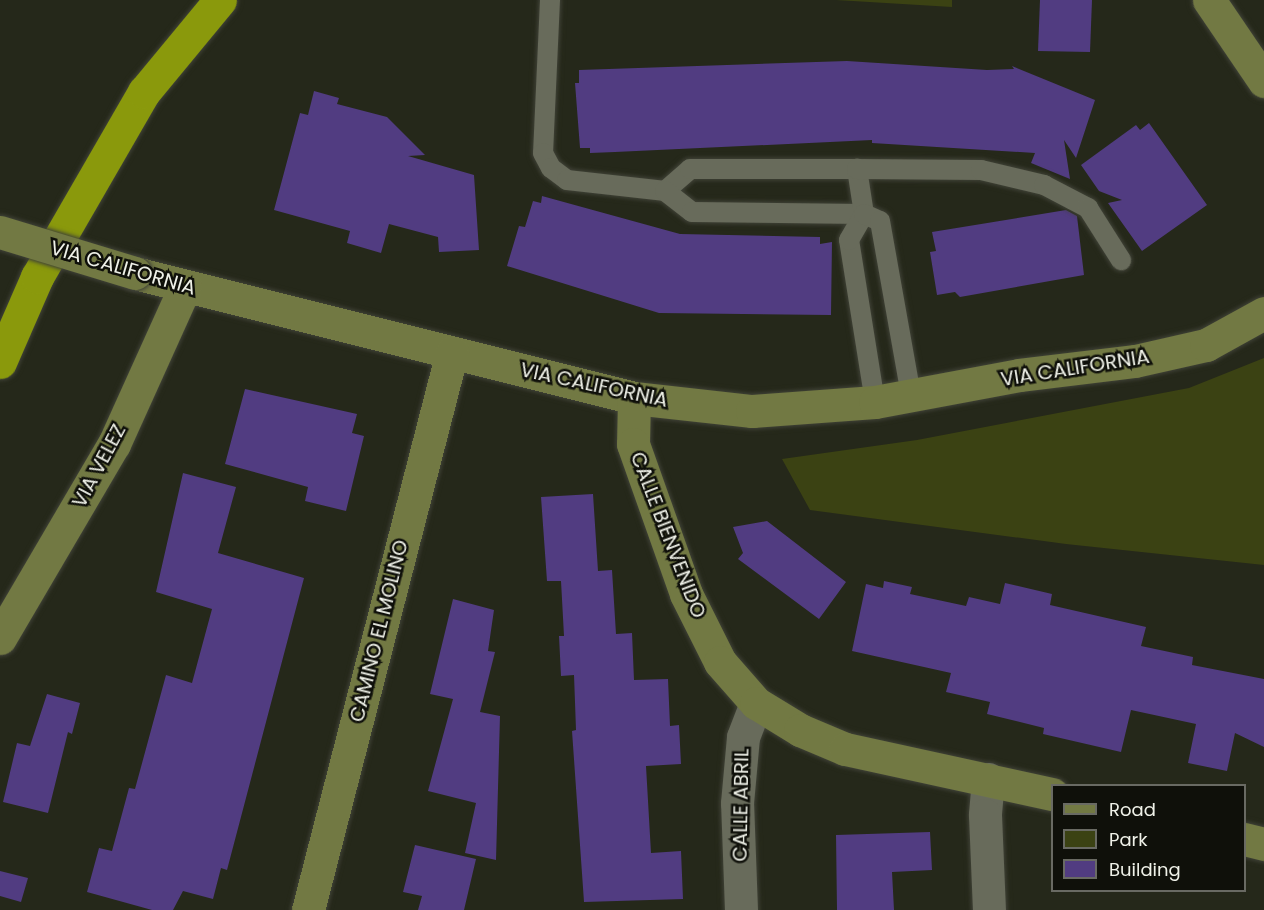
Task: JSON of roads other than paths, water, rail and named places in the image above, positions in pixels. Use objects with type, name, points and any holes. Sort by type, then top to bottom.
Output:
[{"type":"highway","points":[[0,362],[37,277],[144,92],[220,0]]},
{"type":"street","points":[[1209,0],[1264,81]]},
{"type":"street","name":"VIA CALIFORNIA","points":[[0,232],[185,287],[634,398],[752,411],[875,402],[1019,375],[1135,361],[1206,345],[1264,312]]},
{"type":"street","name":"VIA VELEZ","points":[[0,638],[114,444],[185,287]]},
{"type":"street","name":"CAMINO EL MOLINO","points":[[308,910],[452,352]]},
{"type":"street","name":"CALLE BIENVENIDO","points":[[634,398],[633,444],[686,594],[720,662],[756,703],[800,730],[845,749],[1051,794]]},
{"type":"street","name":"CALLE ABRIL","points":[[741,910],[737,803],[743,737],[756,703]]},
{"type":"street","points":[[988,779],[985,814],[989,910]]},
{"type":"street","points":[[1246,839],[1264,844]]},
{"type":"lane","points":[[550,0],[543,153],[551,168],[567,180],[665,191],[692,212],[864,214],[880,220],[911,395]]},
{"type":"lane","points":[[665,191],[690,169],[981,170],[1044,185],[1088,208],[1121,260]]},
{"type":"lane","points":[[857,169],[864,214],[849,240],[875,402]]}]
